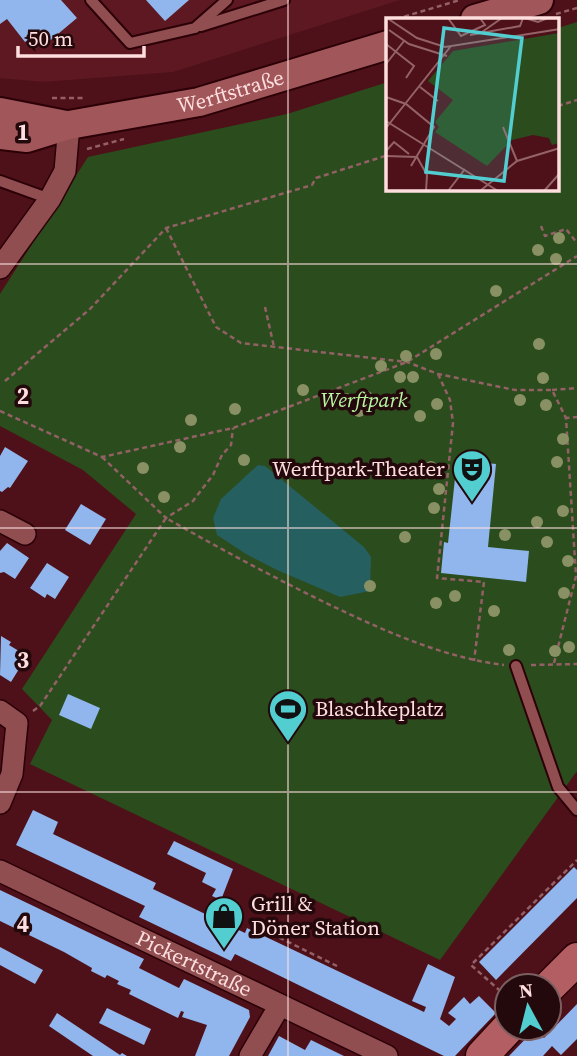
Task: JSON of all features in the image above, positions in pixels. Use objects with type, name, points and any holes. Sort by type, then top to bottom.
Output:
[{"type":"main road","points":[[478,18],[539,0]]},
{"type":"main road","name":"Werftstraße","points":[[0,135],[27,138],[69,125],[199,102],[386,46]]},
{"type":"main road","name":"Werftstraße","points":[[0,112],[69,125]]},
{"type":"main road","points":[[563,972],[577,959]]},
{"type":"main road","points":[[482,1056],[495,1042]]},
{"type":"street","points":[[0,268],[50,199],[65,170],[69,125]]},
{"type":"street","points":[[0,521],[25,534]]},
{"type":"street","points":[[0,803],[12,774],[8,717]]},
{"type":"street","name":"Pickertstraße","points":[[0,870],[387,1056]]},
{"type":"street","points":[[250,1056],[280,1004]]},
{"type":"lane","points":[[91,0],[130,43],[284,0]]},
{"type":"lane","points":[[195,27],[227,0]]},
{"type":"lane","points":[[0,181],[50,199]]},
{"type":"lane","points":[[516,666],[558,788],[577,810]]},
{"type":"path","points":[[399,18],[460,0]]},
{"type":"path","points":[[52,98],[90,98]]},
{"type":"path","points":[[560,105],[577,100]]},
{"type":"path","points":[[5,382],[90,309],[166,228],[312,185],[316,178],[386,156]]},
{"type":"path","points":[[541,226],[545,236],[566,229],[577,243]]},
{"type":"path","points":[[166,228],[216,327],[241,343],[407,362],[438,374],[515,390],[577,388]]},
{"type":"path","points":[[102,457],[233,428],[407,362],[577,256]]},
{"type":"path","points":[[265,307],[274,347]]},
{"type":"path","points":[[438,374],[450,400],[453,423],[437,578],[484,582],[474,661]]},
{"type":"path","points":[[552,390],[566,418],[576,576],[554,664]]},
{"type":"path","points":[[0,411],[102,457],[166,518],[237,559],[386,632],[474,661],[516,666],[577,664]]},
{"type":"path","points":[[566,418],[577,417]]},
{"type":"path","points":[[8,717],[40,706],[166,518],[193,502],[212,475],[222,455],[231,445],[233,428]]},
{"type":"path","points":[[493,985],[471,965],[577,860]]},
{"type":"path","points":[[264,930],[303,952],[337,966]]},
{"type":"shaded area","points":[[0,0],[400,0],[173,72],[43,82],[0,78]]},
{"type":"green space","name":"Werftpark","points":[[577,22],[577,771],[440,960],[30,764],[52,720],[22,689],[136,514],[83,470],[0,426],[0,294],[88,157],[287,114],[386,83],[386,191],[560,191],[560,27]]},
{"type":"water","points":[[258,465],[265,466],[364,547],[371,557],[370,591],[340,597],[277,570],[217,535],[213,518],[221,499]]},
{"type":"building","points":[[0,0],[61,0],[77,18],[46,44],[37,33],[25,42],[7,19],[0,24]]},
{"type":"building","points":[[146,0],[189,0],[165,21]]},
{"type":"building","points":[[5,447],[28,461],[10,488],[2,492],[0,456]]},
{"type":"building","name":"Werftpark-Theater","points":[[457,460],[496,464],[488,547],[529,551],[526,582],[441,573],[444,542],[448,543]]},
{"type":"building","points":[[81,504],[106,519],[90,545],[65,530]]},
{"type":"building","points":[[7,543],[29,558],[15,579],[4,572],[0,573],[0,551]]},
{"type":"building","points":[[47,563],[69,577],[55,599],[47,594],[45,598],[30,588]]},
{"type":"building","points":[[1,636],[11,642],[9,645],[27,656],[11,682],[0,675]]},
{"type":"building","points":[[68,694],[100,708],[91,729],[59,715]]},
{"type":"building","points":[[33,810],[58,822],[53,834],[156,883],[153,889],[245,933],[247,928],[424,1012],[426,1007],[412,1001],[428,964],[455,977],[440,1019],[449,1026],[456,1019],[448,1013],[464,997],[470,1004],[479,996],[493,1010],[493,1016],[455,1056],[444,1056],[235,954],[231,961],[139,917],[145,906],[16,845]]},
{"type":"building","points":[[174,841],[233,869],[221,900],[212,896],[216,889],[202,882],[206,873],[167,854]]},
{"type":"building","points":[[574,867],[577,870],[577,898],[504,972],[493,972],[493,977],[479,962]]},
{"type":"building","points":[[0,890],[144,959],[139,968],[179,988],[184,979],[249,1010],[250,1017],[229,1056],[195,1056],[207,1025],[182,1017],[184,1012],[181,1011],[178,1018],[129,994],[131,990],[117,984],[119,981],[91,971],[92,968],[64,952],[0,921]]},
{"type":"building","points":[[0,947],[43,970],[35,984],[0,965]]},
{"type":"building","points":[[577,1004],[577,1039],[561,1055],[552,1046],[543,1056],[509,1056],[522,1042],[563,1042],[563,1018]]},
{"type":"building","points":[[107,1008],[151,1029],[144,1045],[99,1023]]},
{"type":"building","points":[[57,1013],[120,1055],[122,1053],[127,1056],[93,1056],[49,1026]]},
{"type":"building","points":[[279,1036],[305,1050],[311,1040],[344,1056],[268,1056]]},
{"type":"place","name":"Werftpark-Theater","points":[[472,503]]},
{"type":"place","name":"Blaschkeplatz","points":[[288,743]]},
{"type":"place","name":"Grill & Döner Station","points":[[224,950]]}]
